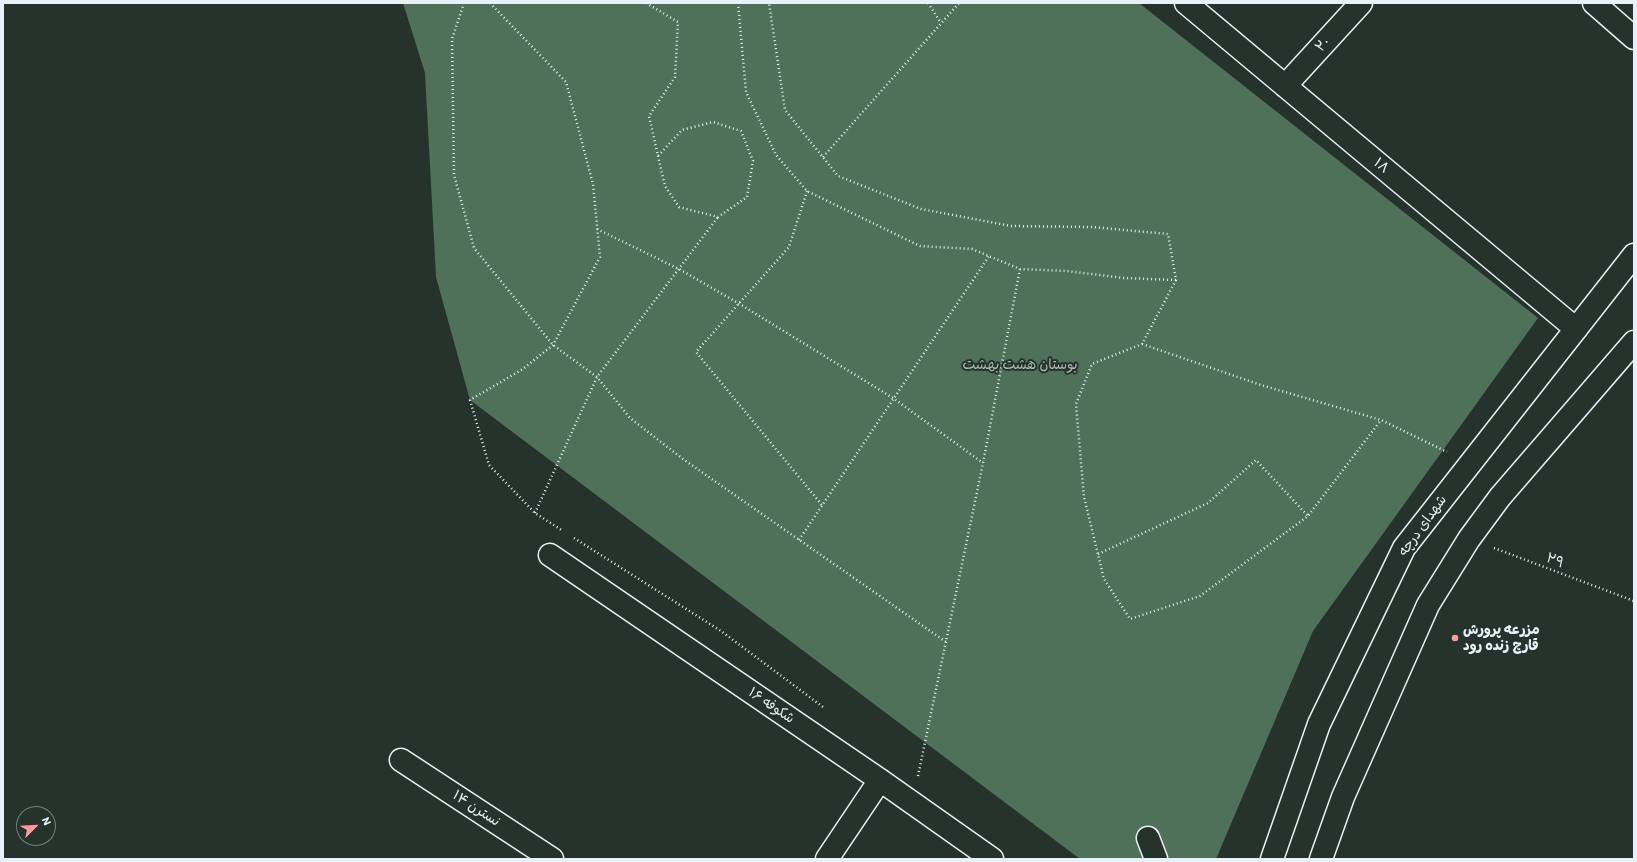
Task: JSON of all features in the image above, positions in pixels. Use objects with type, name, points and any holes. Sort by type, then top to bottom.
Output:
[{"type":"main road","name":"۱۸","points":[[1186,3],[1576,329]]},
{"type":"main road","name":"۲۰","points":[[1285,86],[1361,3]]},
{"type":"main road","points":[[1594,3],[1634,38]]},
{"type":"main road","name":"شهدای درچه","points":[[1272,859],[1319,724],[1404,548],[1634,255]]},
{"type":"main road","points":[[1321,859],[1343,797],[1428,605],[1469,539],[1500,497],[1634,342]]},
{"type":"main road","name":"شکوفه ۱۶","points":[[550,555],[880,780],[992,859]]},
{"type":"main road","name":"نسترن ۱۴","points":[[401,760],[552,859]]},
{"type":"main road","points":[[827,859],[880,780]]},
{"type":"main road","points":[[1148,838],[1156,859]]},
{"type":"path","points":[[464,3],[452,39],[454,175],[474,248],[553,345],[597,377],[630,418],[683,459],[946,642]]},
{"type":"path","points":[[490,3],[566,82],[593,184],[600,257],[553,345],[523,369],[470,400],[489,465],[535,513],[721,631],[829,712]]},
{"type":"path","points":[[646,3],[678,22],[675,76],[649,116],[665,186],[680,207],[718,217]]},
{"type":"path","points":[[738,3],[746,92],[776,155],[807,191],[920,246],[972,249],[1020,269],[1067,271],[1124,278],[1176,280]]},
{"type":"path","points":[[769,3],[785,110],[838,176],[921,209],[1011,226],[1092,227],[1168,234],[1176,280],[1142,344],[1092,364],[1076,404],[1084,497],[1104,579],[1130,619],[1200,596],[1308,516],[1381,420]]},
{"type":"path","points":[[928,3],[941,23]]},
{"type":"path","points":[[824,157],[959,3]]},
{"type":"path","points":[[535,513],[597,377],[718,217],[747,197],[753,161],[741,131],[713,122],[682,130],[658,156]]},
{"type":"path","points":[[807,191],[789,247],[696,352],[822,505]]},
{"type":"path","points":[[598,229],[679,269],[738,303],[893,398],[983,463]]},
{"type":"path","points":[[798,540],[988,256]]},
{"type":"path","points":[[911,775],[917,779],[983,463],[1020,269]]},
{"type":"path","points":[[1142,344],[1261,385],[1381,420],[1471,463]]},
{"type":"path","points":[[1098,554],[1208,503],[1256,460],[1308,516]]},
{"type":"path","name":"۲۹","points":[[1469,539],[1634,601]]},
{"type":"green space","name":"بوستان هشت بهشت","points":[[403,3],[1139,3],[1538,318],[1313,631],[1216,859],[1080,859],[470,400],[436,277],[425,73]]},
{"type":"place","name":"مزرعه پرورش قارچ زنده رود","points":[[1455,638]]}]
